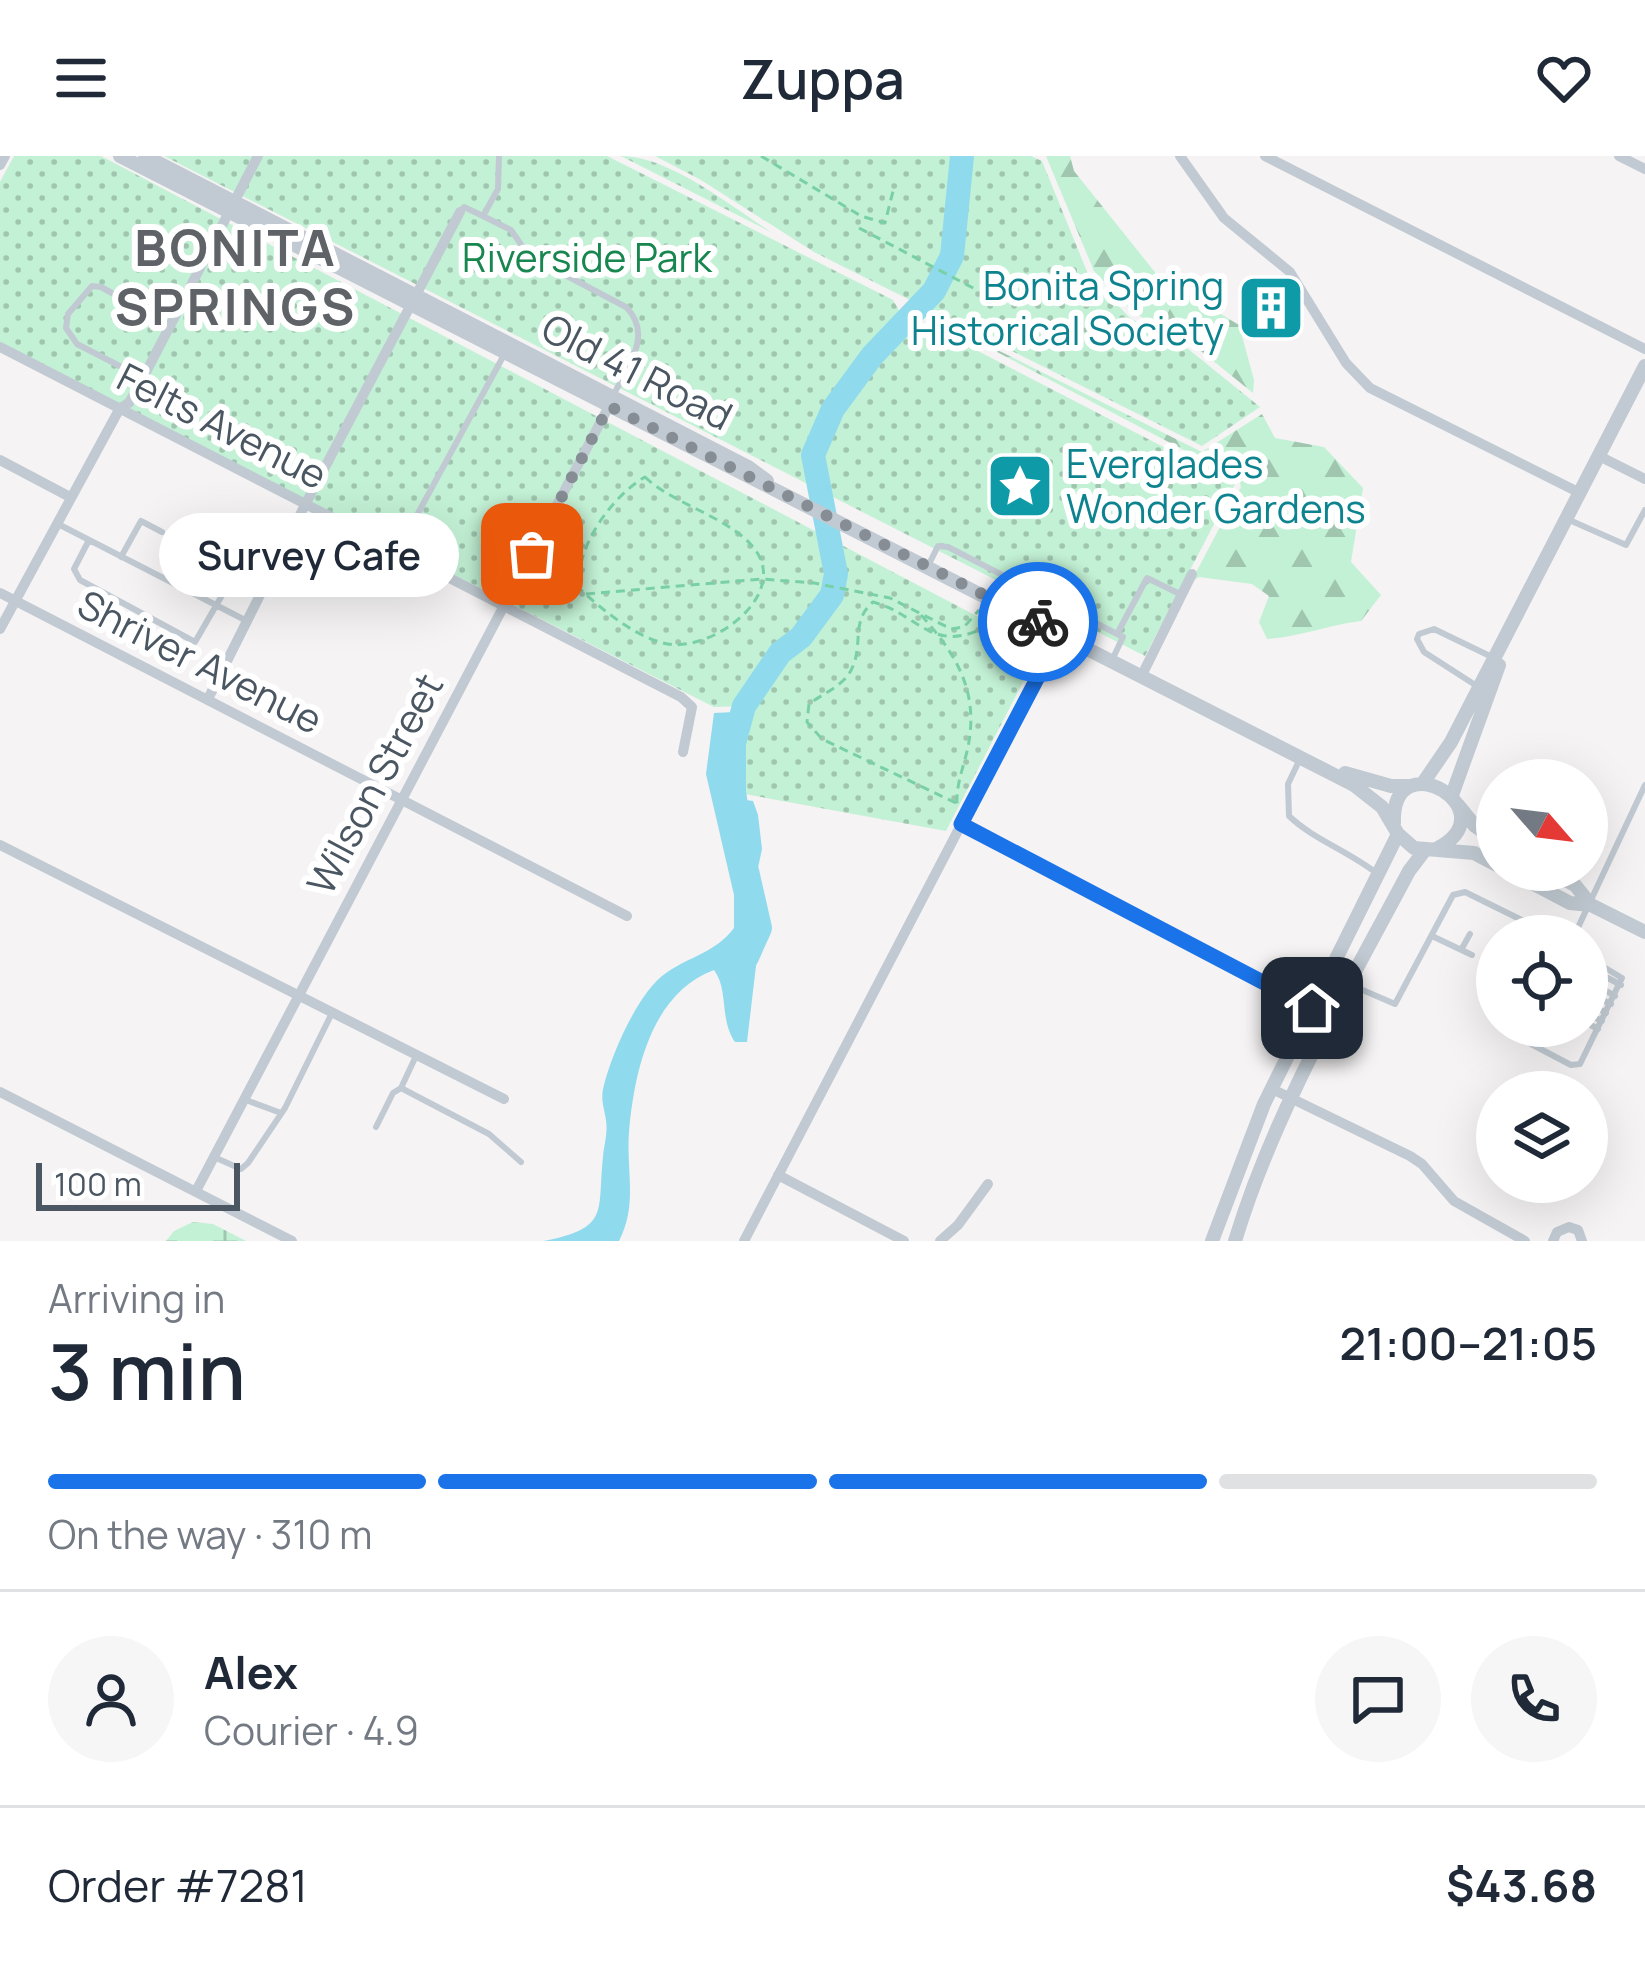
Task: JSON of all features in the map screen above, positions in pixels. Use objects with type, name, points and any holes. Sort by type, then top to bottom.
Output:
[{"type":"street","points":[[0,165],[5,156]]},
{"type":"street","name":"Old 41 Road","points":[[120,156],[233,206]]},
{"type":"street","points":[[0,629],[119,408],[129,403],[143,378],[258,156]]},
{"type":"street","points":[[1180,156],[1224,218],[1290,272],[1346,363],[1370,388],[1580,493]]},
{"type":"street","points":[[1265,156],[1645,349]]},
{"type":"street","points":[[1619,156],[1645,169]]},
{"type":"street","name":"Old 41 Road","points":[[148,157],[233,206],[611,401],[743,477],[776,488],[1354,785],[1382,807],[1396,829]]},
{"type":"street","points":[[208,699],[460,212]]},
{"type":"street","name":"Old 41 Road","points":[[414,299],[505,353],[611,401]]},
{"type":"street","name":"Felts Avenue","points":[[0,347],[681,697],[692,707],[682,752]]},
{"type":"street","points":[[1212,1241],[1272,1089],[1378,874],[1396,829],[1396,802],[1418,785],[1484,690],[1517,615],[1645,366]]},
{"type":"street","name":"Wilson Street","points":[[196,1191],[611,401]]},
{"type":"street","points":[[1599,456],[1645,479]]},
{"type":"street","points":[[0,460],[70,497]]},
{"type":"street","points":[[1142,675],[1192,574]]},
{"type":"street","name":"Shriver Avenue","points":[[0,593],[627,916]]},
{"type":"street","points":[[744,1241],[961,824],[963,806],[1061,633]]},
{"type":"street","points":[[1235,1241],[1292,1099],[1406,876],[1430,849],[1454,836],[1458,826],[1455,800],[1484,690]]},
{"type":"street","name":"Old 41 Road","points":[[1301,758],[1391,786],[1418,785]]},
{"type":"street","points":[[1418,785],[1444,788],[1476,827]]},
{"type":"street","points":[[961,824],[1333,1018]]},
{"type":"street","points":[[1396,829],[1414,848],[1476,854]]},
{"type":"street","points":[[0,845],[504,1099]]},
{"type":"street","points":[[1547,891],[1570,903],[1591,905],[1645,932]]},
{"type":"street","points":[[1580,891],[1591,905]]},
{"type":"street","points":[[1272,1089],[1409,1156],[1454,1201],[1526,1241]]},
{"type":"street","points":[[0,1092],[292,1241]]},
{"type":"street","points":[[778,1174],[904,1241]]},
{"type":"street","points":[[940,1241],[988,1184]]},
{"type":"street","points":[[1553,1241],[1557,1232],[1569,1226],[1578,1230],[1582,1241]]},
{"type":"lane","points":[[483,216],[498,189],[499,156]]},
{"type":"lane","points":[[460,212],[464,207],[511,230],[529,256],[635,316],[640,337],[611,401]]},
{"type":"lane","points":[[143,378],[76,344],[66,328],[68,314],[92,286],[170,325]]},
{"type":"lane","points":[[398,551],[505,353]]},
{"type":"lane","points":[[1567,519],[1626,544],[1645,510]]},
{"type":"lane","points":[[122,557],[141,521],[162,532]]},
{"type":"lane","points":[[56,523],[247,621]]},
{"type":"lane","points":[[89,540],[74,574],[195,642],[228,584],[228,571],[178,541]]},
{"type":"lane","points":[[928,566],[938,546],[948,547],[1123,637],[1112,660]]},
{"type":"lane","points":[[177,585],[194,551]]},
{"type":"lane","points":[[1118,634],[1147,578],[1182,595]]},
{"type":"lane","points":[[1484,690],[1424,652],[1419,634],[1434,629],[1498,660]]},
{"type":"lane","points":[[1301,758],[1288,784],[1289,815],[1378,874]]},
{"type":"lane","points":[[1586,915],[1645,785]]},
{"type":"lane","points":[[1351,985],[1395,1004],[1454,895],[1465,892],[1511,915]]},
{"type":"lane","points":[[1481,912],[1486,903]]},
{"type":"lane","points":[[1461,950],[1470,934]]},
{"type":"lane","points":[[1432,936],[1472,955]]},
{"type":"lane","points":[[1608,968],[1617,973],[1621,985],[1608,1010]]},
{"type":"lane","points":[[1608,978],[1621,985]]},
{"type":"lane","points":[[1611,1004],[1596,997],[1611,1004]]},
{"type":"lane","points":[[214,1157],[241,1168],[281,1113],[332,1012]]},
{"type":"lane","points":[[1538,1047],[1576,1066],[1587,1047]]},
{"type":"lane","points":[[376,1127],[416,1056]]},
{"type":"lane","points":[[401,1088],[489,1134],[521,1162]]},
{"type":"lane","points":[[244,1099],[281,1113]]},
{"type":"path","points":[[761,156],[861,216],[885,223],[894,187]]},
{"type":"path","points":[[859,228],[977,290]]},
{"type":"path","points":[[645,477],[741,535],[762,561],[761,579],[752,601],[728,631],[690,646],[664,644],[638,632],[585,594],[579,588],[578,573],[592,537],[628,487],[645,477]]},
{"type":"path","points":[[585,594],[761,579],[858,589],[890,598],[951,629],[964,627],[979,610]]},
{"type":"path","points":[[920,613],[951,652],[971,698],[963,806],[822,739],[807,722],[809,704],[841,684],[853,668],[862,611],[873,602],[908,615],[928,633],[954,640],[977,631],[994,599]]},
{"type":"green space","points":[[14,156],[101,156],[1032,645],[1037,655],[946,831],[734,792],[734,743],[744,706],[714,707],[0,344],[0,182]]},
{"type":"green space","name":"Riverside Park","points":[[164,156],[607,156],[893,300],[905,321],[910,316],[1235,484],[1145,656]]},
{"type":"green space","points":[[621,156],[679,173],[771,232]]},
{"type":"green space","points":[[655,156],[1031,156],[1042,161],[1088,274],[1130,318],[1187,348],[1260,407],[1202,446],[814,252]]},
{"type":"green space","points":[[1046,156],[1070,156],[1074,171],[1158,276],[1239,325],[1254,380],[1253,393],[1191,343],[1134,313],[1094,271]]},
{"type":"green space","points":[[921,312],[1202,452],[1262,414],[1275,438],[1324,447],[1363,488],[1351,562],[1381,595],[1361,621],[1267,639],[1259,622],[1269,596],[1252,584],[1199,577],[1191,582],[1241,487],[1239,479]]},
{"type":"green space","points":[[193,1222],[213,1224],[246,1241],[166,1241]]},
{"type":"water","points":[[735,712],[727,742],[727,793],[731,798],[753,801],[762,849],[753,891],[761,944],[747,1042],[735,1042],[730,1033],[714,970],[675,997],[641,1061],[629,1132],[630,1201],[619,1241],[544,1241],[581,1230],[596,1214],[607,1130],[603,1090],[637,1008],[666,973],[710,949],[734,928],[734,895],[706,774],[714,713]]},
{"type":"waterway","points":[[740,830],[734,743],[744,706],[780,653],[801,637],[832,595],[836,574],[813,455],[833,409],[872,356],[934,291],[952,256],[962,156]]},
{"type":"waterway","points":[[747,871],[760,928],[747,957]]},
{"type":"way so far","points":[[532,554],[609,406],[1038,622]]},
{"type":"place","name":"Bonita Spring Historical Society","points":[[1271,308]]},
{"type":"place","name":"Everglades Wonder Gardens","points":[[1020,486]]},
{"type":"place","name":"Survey Cafe","points":[[532,554]]},
{"type":"district","name":"BONITA SPRINGS","points":[[236,277]]},
{"type":"route","points":[[1038,622],[1061,633],[961,824],[1312,1008]]}]
